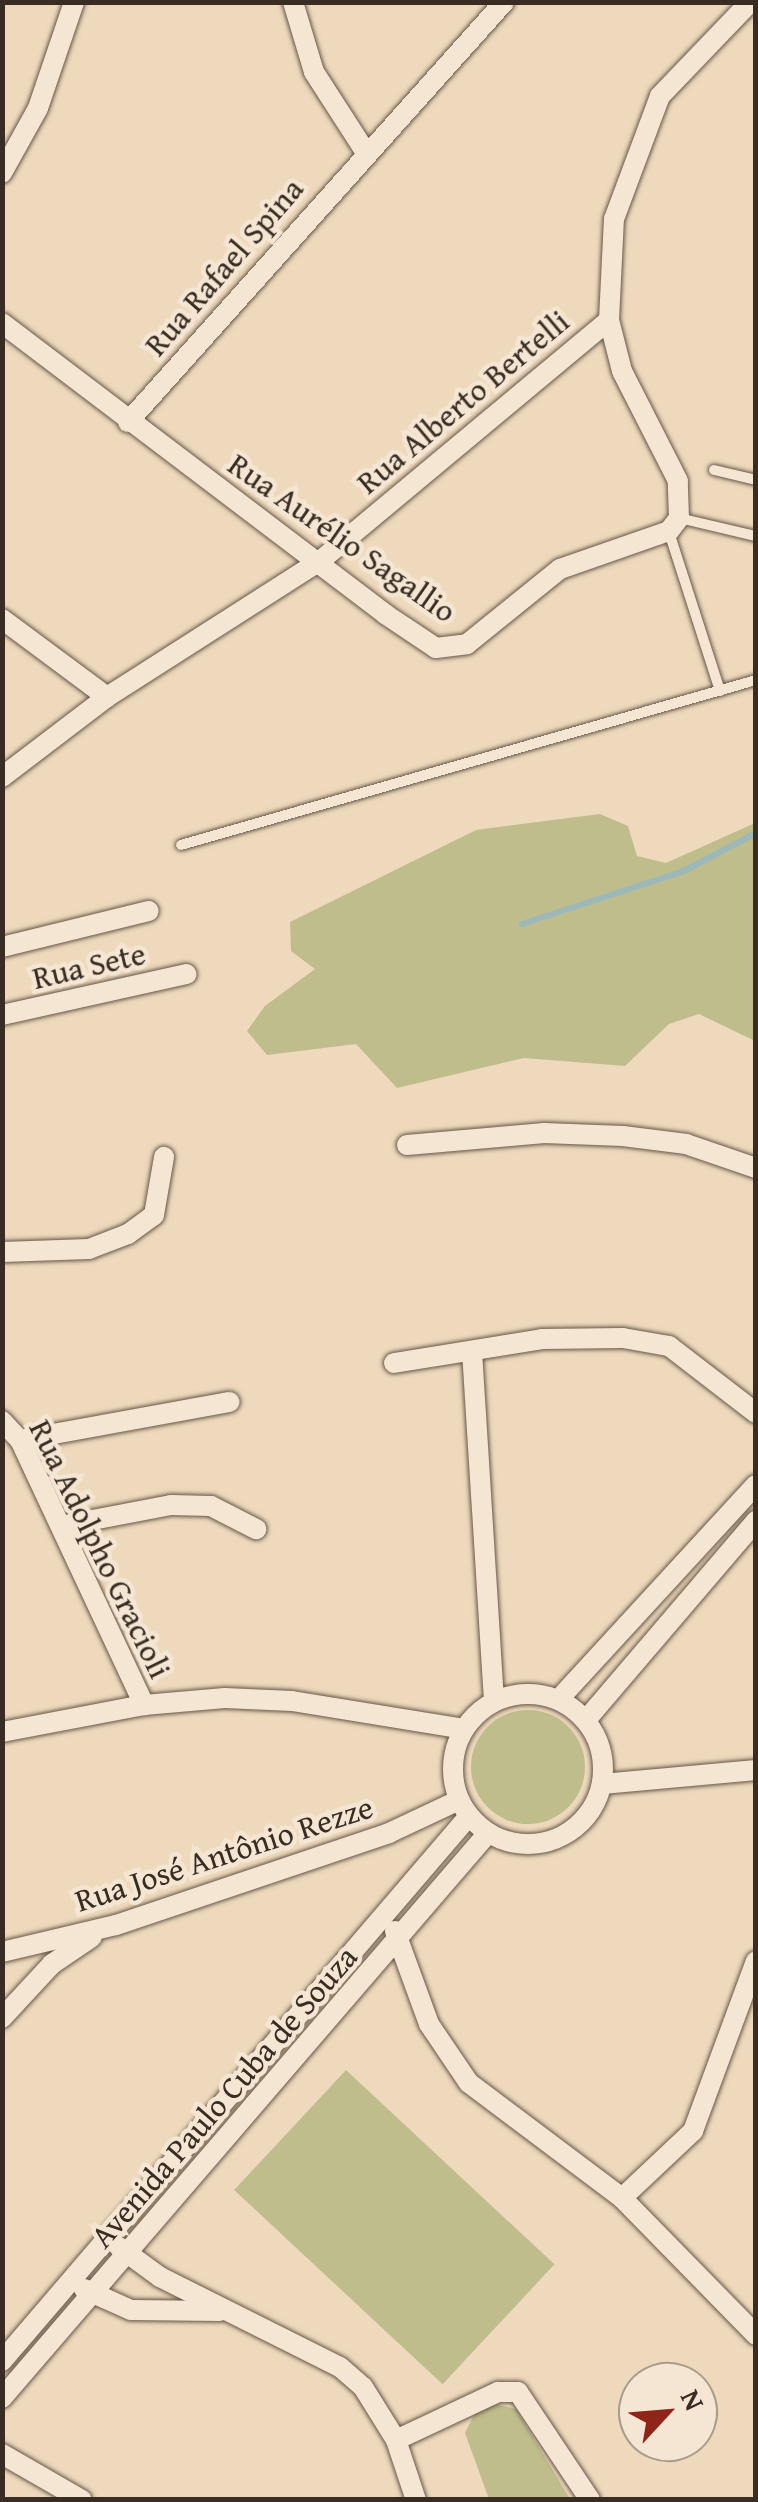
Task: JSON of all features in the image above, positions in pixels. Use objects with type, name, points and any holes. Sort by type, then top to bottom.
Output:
[{"type":"street","points":[[2,173],[38,108],[74,2]]},
{"type":"street","points":[[293,2],[314,72],[365,151]]},
{"type":"street","name":"Rua Rafael Spina","points":[[128,422],[365,151],[504,2]]},
{"type":"street","points":[[674,524],[678,481],[649,427],[609,320],[614,218],[630,158],[682,67],[750,2]]},
{"type":"street","name":"Rua Alberto Bertelli","points":[[2,777],[107,697],[320,560],[609,320]]},
{"type":"street","name":"Rua Aurélio Sagallio","points":[[2,323],[128,422],[320,560],[398,622],[451,649],[560,569],[674,524]]},
{"type":"street","points":[[2,619],[107,697]]},
{"type":"street","points":[[2,947],[150,911]]},
{"type":"street","name":"Rua Sete","points":[[2,1015],[188,974]]},
{"type":"street","points":[[407,1145],[544,1133],[623,1136],[686,1144],[756,1168]]},
{"type":"street","points":[[2,1252],[88,1249],[128,1234],[154,1215],[164,1157]]},
{"type":"street","points":[[394,1363],[542,1339],[668,1346],[756,1413]]},
{"type":"street","points":[[472,1351],[494,1701]]},
{"type":"street","points":[[20,1440],[230,1402]]},
{"type":"street","name":"Rua Adolpho Gracioli","points":[[2,1421],[20,1440],[144,1704]]},
{"type":"street","points":[[558,1700],[756,1485]]},
{"type":"street","points":[[61,1526],[171,1505],[211,1506],[256,1529]]},
{"type":"street","points":[[586,1720],[756,1522]]},
{"type":"street","points":[[526,1694],[558,1700],[586,1720],[599,1745],[602,1784],[593,1806],[558,1838],[534,1844],[488,1833],[464,1808],[454,1764],[464,1729],[494,1701],[526,1694]]},
{"type":"street","points":[[2,1732],[144,1704],[292,1701],[464,1729]]},
{"type":"street","points":[[602,1784],[756,1770]]},
{"type":"street","name":"Avenida Paulo Cuba de Souza","points":[[2,2361],[70,2277],[386,1913],[464,1808]]},
{"type":"street","name":"Rua José Antônio Rezze","points":[[2,1952],[116,1925],[464,1808]]},
{"type":"street","name":"Avenida Paulo Cuba de Souza","points":[[2,2398],[400,1941],[488,1833]]},
{"type":"street","points":[[386,1913],[429,2024],[469,2083],[622,2198],[756,2334]]},
{"type":"street","points":[[3,2017],[64,1955],[116,1925]]},
{"type":"street","points":[[622,2198],[693,2132],[756,1961]]},
{"type":"street","points":[[2,1987],[3,2017]]},
{"type":"street","points":[[106,2236],[126,2253],[227,2311],[340,2367],[396,2440],[416,2500]]},
{"type":"street","points":[[70,2277],[91,2294],[131,2310],[227,2311]]},
{"type":"street","points":[[396,2440],[498,2392],[518,2392],[590,2500]]},
{"type":"street","points":[[2,2454],[82,2500]]},
{"type":"lane","points":[[714,470],[756,480]]},
{"type":"lane","points":[[720,690],[674,524],[756,536]]},
{"type":"lane","points":[[181,845],[756,680]]},
{"type":"shaded area","points":[[600,814],[628,826],[637,856],[666,863],[755,823],[755,1041],[699,1014],[669,1024],[625,1066],[524,1058],[397,1088],[356,1044],[267,1055],[247,1031],[265,1006],[315,969],[291,951],[290,922],[476,830]]},
{"type":"shaded area","points":[[528,1710],[560,1719],[576,1735],[585,1767],[576,1799],[560,1815],[528,1824],[496,1815],[480,1799],[471,1767],[480,1735],[496,1719]]},
{"type":"shaded area","points":[[346,2070],[554,2264],[443,2384],[234,2190]]},
{"type":"shaded area","points":[[495,2404],[516,2409],[570,2499],[489,2499],[465,2433],[475,2413]]},
{"type":"waterway","points":[[522,924],[684,871],[756,833]]}]
